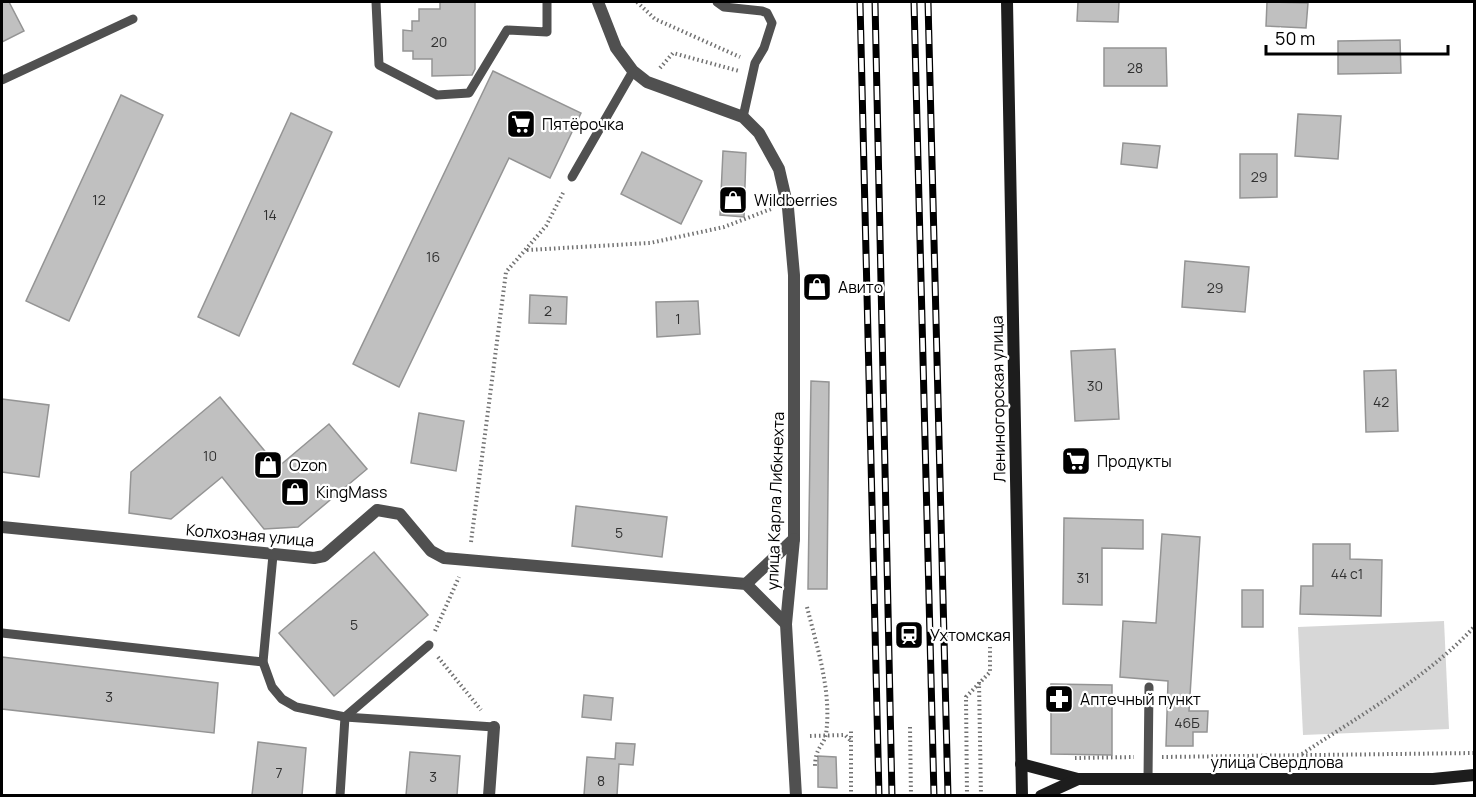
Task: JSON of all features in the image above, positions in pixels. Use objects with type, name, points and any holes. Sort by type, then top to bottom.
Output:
[{"type":"street","points":[[597,2],[616,48],[633,71],[647,82],[743,117]]},
{"type":"street","name":"Лениногорская улица","points":[[1007,2],[1022,795]]},
{"type":"street","name":"улица Карла Либкнехта","points":[[743,117],[770,150],[778,169],[788,208],[794,275],[794,539],[786,624],[795,736],[796,795]]},
{"type":"street","name":"Колхозная улица","points":[[2,527],[314,558],[324,556],[377,510],[400,514],[431,551],[444,558],[468,562],[746,585]]},
{"type":"street","points":[[786,624],[746,585],[794,539]]},
{"type":"street","points":[[489,795],[494,727]]},
{"type":"street","name":"улица Свердлова","points":[[1021,764],[1078,779],[1433,779],[1474,775]]},
{"type":"street","name":"улица Свердлова","points":[[1041,795],[1078,779]]},
{"type":"lane","points":[[376,2],[379,65],[437,95],[469,93],[507,30],[547,32],[547,2]]},
{"type":"lane","points":[[717,2],[724,7],[755,9],[767,13],[772,28],[755,63],[743,117]]},
{"type":"lane","points":[[2,80],[133,19]]},
{"type":"lane","points":[[572,177],[633,71]]},
{"type":"lane","points":[[273,555],[262,662],[272,687],[282,699],[296,707],[345,717],[494,727]]},
{"type":"lane","points":[[2,633],[262,662]]},
{"type":"lane","points":[[340,795],[345,717],[429,645]]},
{"type":"lane","points":[[1148,779],[1149,687]]},
{"type":"path","points":[[637,2],[655,18],[755,63]]},
{"type":"path","points":[[647,82],[673,53],[752,75]]},
{"type":"path","points":[[494,727],[429,645],[453,587],[468,562],[506,273],[546,226],[572,177]]},
{"type":"path","points":[[527,250],[650,243],[724,227],[775,208],[772,197]]},
{"type":"path","points":[[804,596],[822,666],[826,737],[815,753],[815,774]]},
{"type":"path","points":[[1301,755],[1427,668],[1458,645],[1474,627]]},
{"type":"path","points":[[967,795],[966,697],[990,672],[990,647]]},
{"type":"path","points":[[979,682],[981,795]]},
{"type":"path","points":[[910,727],[911,795]]},
{"type":"path","points":[[851,795],[852,729]]},
{"type":"path","points":[[795,736],[845,735],[851,741]]},
{"type":"path","points":[[1067,758],[1474,753]]},
{"type":"shaded area","points":[[1444,621],[1449,729],[1303,735],[1298,627]]},
{"type":"building","points":[[2,2],[9,2],[24,31],[2,42]]},
{"type":"building","points":[[440,2],[475,2],[475,69],[472,75],[432,76],[432,59],[413,59],[413,51],[403,51],[403,30],[412,31],[412,21],[419,21],[419,9],[440,9]]},
{"type":"building","points":[[1078,2],[1119,2],[1118,22],[1077,21]]},
{"type":"building","points":[[1267,2],[1308,3],[1306,28],[1266,26]]},
{"type":"building","points":[[1400,40],[1401,73],[1338,74],[1338,41]]},
{"type":"building","points":[[1104,48],[1166,48],[1167,86],[1104,86]]},
{"type":"building","points":[[493,71],[581,113],[550,178],[509,158],[399,387],[353,364]]},
{"type":"building","points":[[121,95],[163,115],[69,321],[26,301]]},
{"type":"building","points":[[291,113],[332,132],[239,336],[198,317]]},
{"type":"building","points":[[1298,114],[1341,116],[1338,159],[1295,156]]},
{"type":"building","points":[[1123,143],[1160,146],[1157,168],[1121,164]]},
{"type":"building","points":[[723,151],[746,153],[744,217],[720,215]]},
{"type":"building","points":[[642,152],[702,181],[681,224],[621,194]]},
{"type":"building","points":[[1240,154],[1277,154],[1277,197],[1240,198]]},
{"type":"building","points":[[1185,261],[1249,267],[1245,312],[1182,307]]},
{"type":"building","points":[[530,295],[567,297],[566,324],[529,323]]},
{"type":"building","points":[[698,301],[700,334],[657,337],[656,302]]},
{"type":"building","points":[[1115,349],[1119,419],[1075,421],[1071,351]]},
{"type":"building","points":[[1396,370],[1398,431],[1366,432],[1364,371]]},
{"type":"building","points":[[811,381],[829,382],[827,589],[808,589]]},
{"type":"building","points":[[220,397],[278,467],[329,424],[367,469],[298,527],[264,529],[222,477],[171,519],[129,513],[131,472]]},
{"type":"building","points":[[2,399],[49,405],[39,477],[2,472]]},
{"type":"building","points":[[419,413],[464,421],[456,471],[411,463]]},
{"type":"building","points":[[576,506],[667,517],[662,557],[572,546]]},
{"type":"building","points":[[1064,518],[1143,520],[1143,549],[1102,548],[1102,605],[1063,604]]},
{"type":"building","points":[[1162,534],[1200,537],[1189,711],[1208,711],[1207,732],[1193,732],[1193,746],[1166,746],[1168,681],[1120,677],[1123,621],[1156,623]]},
{"type":"building","points":[[1313,544],[1350,544],[1350,559],[1382,560],[1381,616],[1300,614],[1301,586],[1313,586]]},
{"type":"building","points":[[374,552],[428,615],[334,696],[279,633]]},
{"type":"building","points":[[1242,590],[1263,590],[1263,627],[1242,627]]},
{"type":"building","points":[[2,657],[218,683],[214,733],[2,709]]},
{"type":"building","points":[[1051,684],[1112,685],[1112,755],[1051,754]]},
{"type":"building","points":[[584,695],[613,698],[611,720],[582,717]]},
{"type":"building","points":[[258,742],[306,748],[302,795],[252,795]]},
{"type":"building","points":[[616,743],[635,744],[633,765],[619,764],[617,795],[584,795],[587,757],[615,759]]},
{"type":"building","points":[[410,752],[460,756],[457,795],[406,795]]},
{"type":"building","points":[[818,756],[836,757],[837,788],[818,787]]},
{"type":"railway","points":[[860,2],[879,796]]},
{"type":"railway","points":[[875,2],[892,796]]},
{"type":"railway","points":[[914,2],[934,796]]},
{"type":"railway","points":[[928,2],[948,796]]},
{"type":"place","name":"Пятёрочка","points":[[521,124]]},
{"type":"place","name":"Wildberries","points":[[733,200]]},
{"type":"place","name":"Авито","points":[[817,287]]},
{"type":"place","name":"Продукты","points":[[1076,461]]},
{"type":"place","name":"Ozon","points":[[268,465]]},
{"type":"place","name":"KingMass","points":[[295,492]]},
{"type":"place","name":"Ухтомская","points":[[909,635]]},
{"type":"place","name":"Аптечный пункт","points":[[1059,699]]}]
